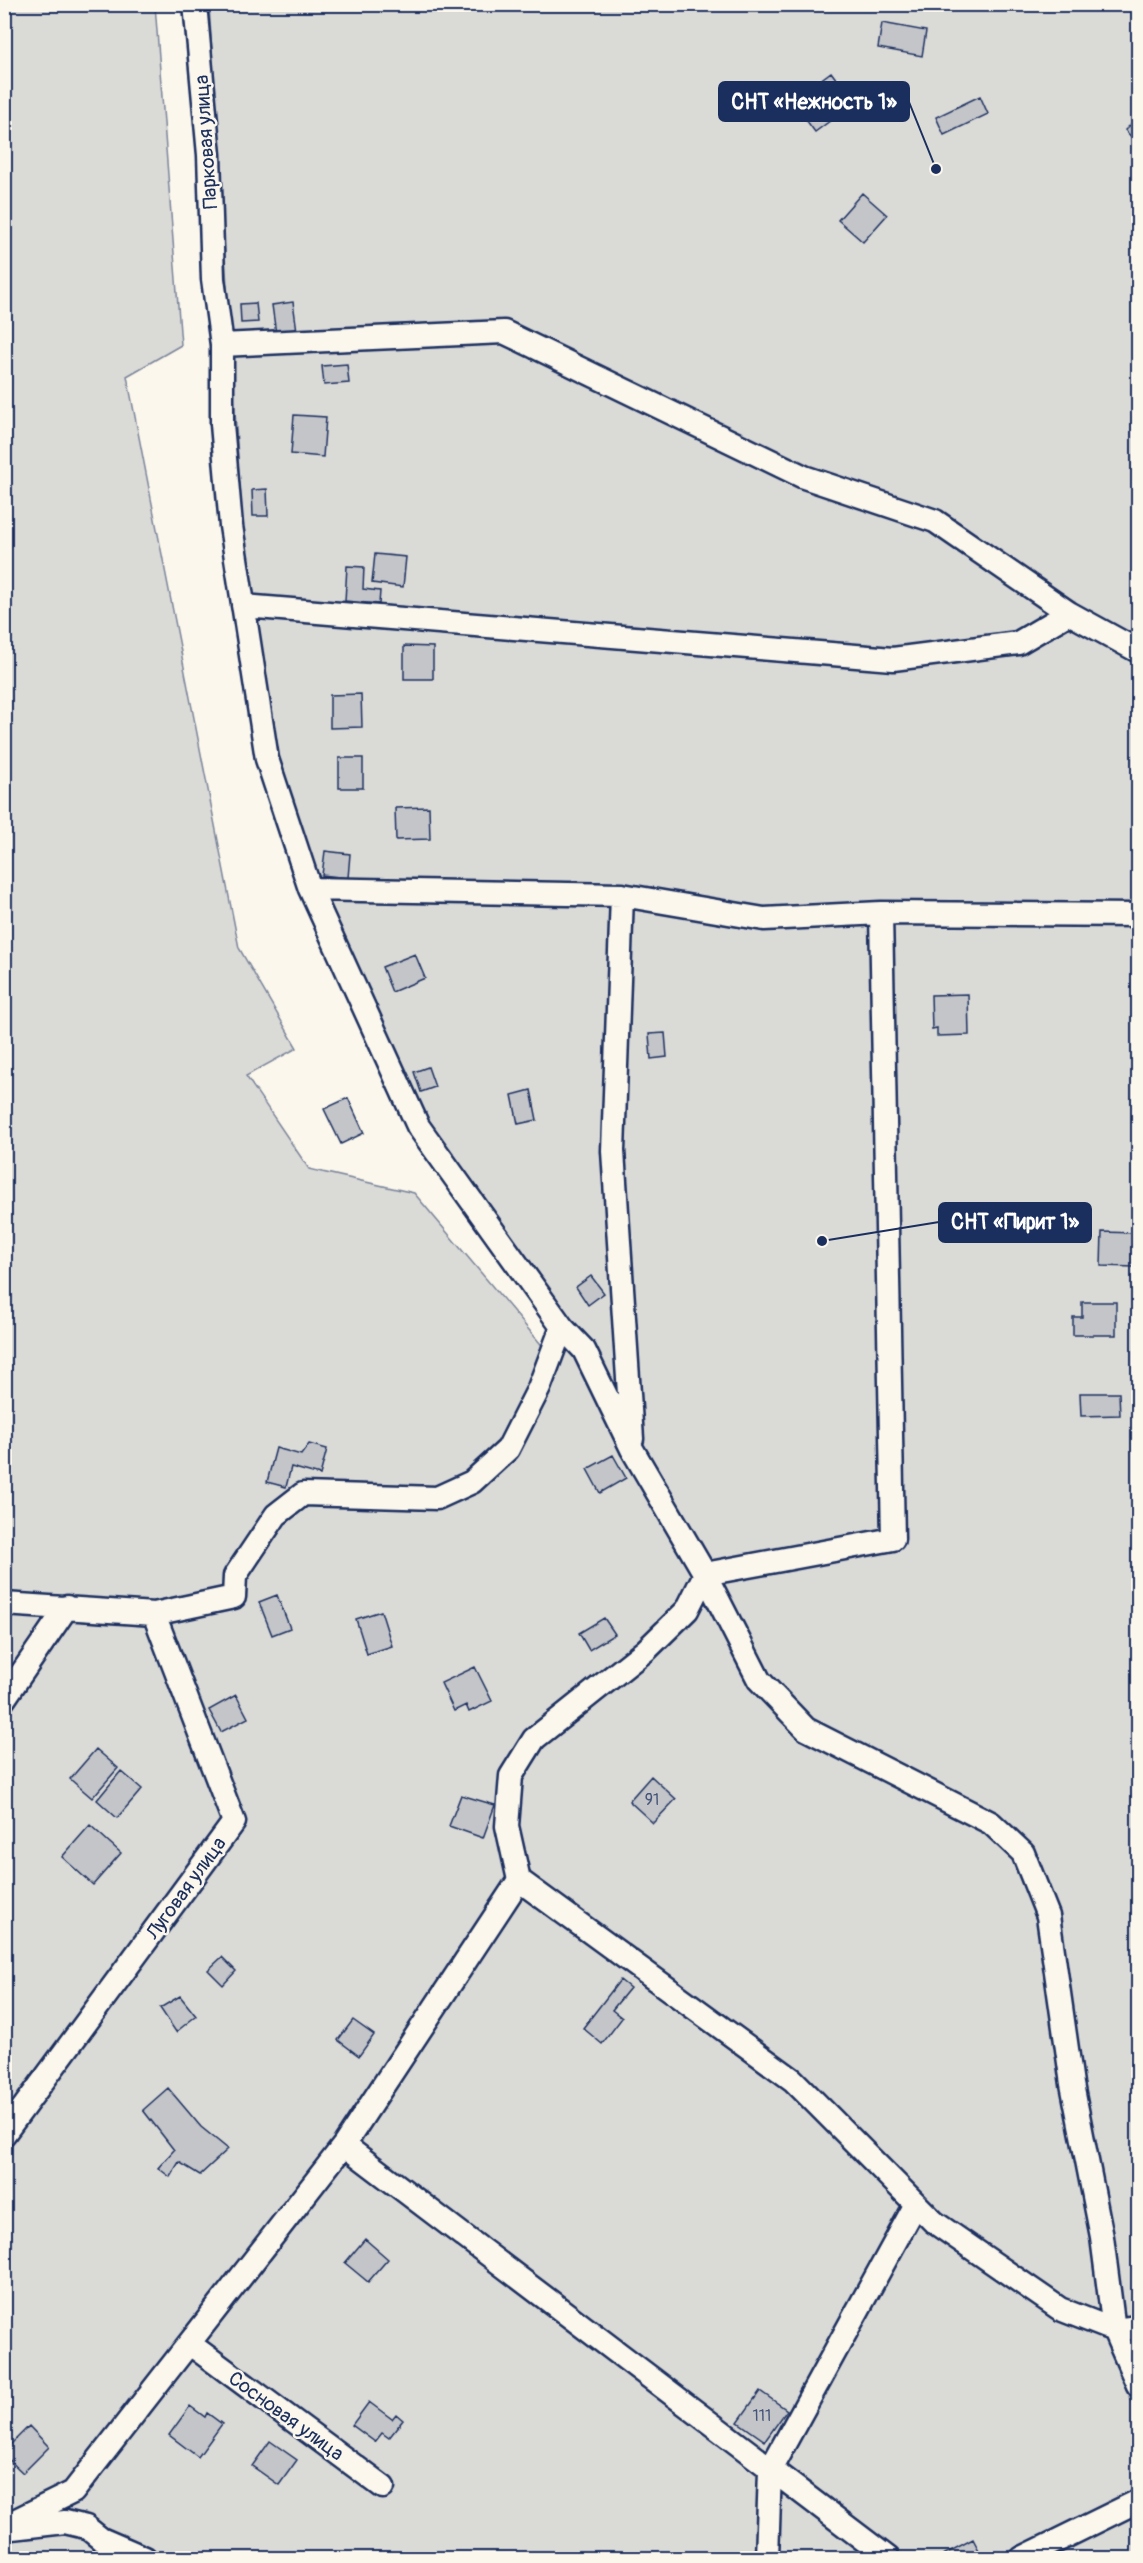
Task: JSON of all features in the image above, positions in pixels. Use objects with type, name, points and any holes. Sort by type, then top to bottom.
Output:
[{"type":"street","name":"Парковая улица","points":[[195,4],[209,155],[213,279],[222,345],[224,446],[231,526],[267,759],[310,889],[418,1126],[562,1327],[584,1350],[633,1449],[705,1574],[759,1680],[806,1729],[992,1823],[1023,1853],[1048,1916],[1072,2084],[1102,2237],[1114,2330],[1138,2385]]},
{"type":"street","points":[[222,345],[504,332],[804,477],[935,521],[1069,613],[1138,651]]},
{"type":"street","points":[[243,606],[893,659],[1018,643],[1069,613]]},
{"type":"street","points":[[310,889],[622,895],[764,920],[881,913],[1138,915]]},
{"type":"street","points":[[622,895],[613,1151],[633,1449]]},
{"type":"street","points":[[881,913],[893,1539],[705,1574],[687,1610],[646,1650],[534,1739],[511,1776],[507,1826],[519,1880],[793,2080],[934,2222],[1060,2309],[1114,2330],[1138,2327]]},
{"type":"street","points":[[4,1604],[154,1614],[234,1597],[235,1576],[276,1515],[303,1494],[437,1498],[472,1482],[508,1449],[539,1388],[562,1327]]},
{"type":"street","points":[[4,1699],[67,1607]]},
{"type":"street","name":"Луговая улица","points":[[4,2134],[234,1822],[154,1614]]},
{"type":"street","points":[[4,2528],[73,2492],[344,2145],[519,1880]]},
{"type":"street","points":[[344,2145],[888,2559]]},
{"type":"street","points":[[767,2559],[770,2470],[916,2204]]},
{"type":"street","name":"Сосновая улица","points":[[190,2344],[383,2487]]},
{"type":"street","points":[[1022,2559],[1138,2501]]},
{"type":"street","points":[[4,2528],[65,2522],[86,2527],[101,2539],[146,2559]]},
{"type":"shaded area","points":[[5,5],[155,5],[181,345],[127,376],[239,948],[297,1048],[246,1076],[309,1169],[414,1193],[545,1349],[565,1325],[447,1156],[322,913],[271,750],[246,583],[209,5],[1138,5],[1138,2350],[1113,2355],[1138,2416],[1138,2558],[5,2558]]},
{"type":"building","points":[[882,23],[926,31],[922,56],[878,48]]},
{"type":"building","points":[[831,72],[854,103],[815,132],[792,101]]},
{"type":"building","points":[[980,96],[988,114],[944,135],[936,117]]},
{"type":"building","points":[[1138,118],[1138,144],[1125,130]]},
{"type":"building","points":[[862,193],[887,215],[863,242],[838,220]]},
{"type":"building","points":[[293,302],[297,331],[276,334],[272,305]]},
{"type":"building","points":[[256,303],[258,322],[241,323],[240,304]]},
{"type":"building","points":[[347,364],[349,383],[324,385],[322,366]]},
{"type":"building","points":[[294,415],[326,417],[323,457],[291,454]]},
{"type":"building","points":[[267,489],[268,516],[253,516],[252,490]]},
{"type":"building","points":[[375,554],[406,557],[403,587],[372,583]]},
{"type":"building","points":[[347,566],[364,567],[363,589],[380,591],[379,604],[345,601]]},
{"type":"building","points":[[404,646],[433,647],[433,679],[404,679]]},
{"type":"building","points":[[361,694],[362,727],[330,728],[330,695]]},
{"type":"building","points":[[339,758],[363,758],[363,788],[339,788]]},
{"type":"building","points":[[429,807],[430,839],[396,840],[395,808]]},
{"type":"building","points":[[325,851],[350,854],[348,878],[322,875]]},
{"type":"building","points":[[415,954],[425,978],[392,992],[382,967]]},
{"type":"building","points":[[968,994],[969,1035],[937,1036],[937,1028],[932,1029],[931,995]]},
{"type":"building","points":[[665,1033],[667,1057],[651,1059],[649,1034]]},
{"type":"building","points":[[428,1067],[435,1087],[421,1092],[414,1072]]},
{"type":"building","points":[[531,1090],[537,1120],[518,1124],[512,1095]]},
{"type":"building","points":[[348,1098],[364,1133],[341,1144],[324,1109]]},
{"type":"building","points":[[1102,1232],[1136,1233],[1135,1267],[1101,1266]]},
{"type":"building","points":[[591,1276],[604,1293],[588,1305],[576,1287]]},
{"type":"building","points":[[1082,1302],[1116,1302],[1116,1335],[1073,1335],[1073,1317],[1082,1317]]},
{"type":"building","points":[[1080,1393],[1119,1393],[1120,1415],[1081,1416]]},
{"type":"building","points":[[309,1444],[327,1449],[320,1475],[291,1467],[286,1487],[267,1482],[276,1448],[301,1455]]},
{"type":"building","points":[[613,1455],[626,1478],[600,1493],[587,1469]]},
{"type":"building","points":[[277,1595],[290,1628],[272,1635],[259,1602]]},
{"type":"building","points":[[381,1611],[392,1646],[367,1654],[356,1619]]},
{"type":"building","points":[[604,1618],[615,1634],[589,1650],[579,1633]]},
{"type":"building","points":[[475,1667],[492,1701],[469,1712],[466,1705],[454,1711],[441,1683]]},
{"type":"building","points":[[236,1695],[248,1718],[221,1732],[209,1710]]},
{"type":"building","points":[[96,1749],[118,1768],[92,1798],[70,1779]]},
{"type":"building","points":[[121,1771],[142,1789],[117,1818],[97,1800]]},
{"type":"building","points":[[651,1776],[676,1799],[653,1823],[629,1801]]},
{"type":"building","points":[[461,1795],[495,1805],[483,1838],[449,1826]]},
{"type":"building","points":[[90,1825],[121,1853],[93,1885],[62,1857]]},
{"type":"building","points":[[222,1957],[236,1971],[223,1985],[208,1970]]},
{"type":"building","points":[[620,1980],[630,1988],[612,2010],[622,2018],[602,2044],[583,2028]]},
{"type":"building","points":[[180,1996],[196,2016],[176,2032],[160,2008]]},
{"type":"building","points":[[353,2020],[374,2035],[359,2056],[338,2040]]},
{"type":"building","points":[[168,2088],[201,2127],[228,2149],[200,2175],[179,2162],[170,2177],[158,2168],[174,2150],[143,2110]]},
{"type":"building","points":[[365,2239],[388,2259],[368,2282],[345,2263]]},
{"type":"building","points":[[760,2391],[787,2410],[765,2441],[738,2422]]},
{"type":"building","points":[[369,2402],[392,2419],[396,2414],[403,2420],[389,2438],[382,2433],[375,2442],[352,2425]]},
{"type":"building","points":[[190,2406],[205,2417],[207,2413],[222,2424],[198,2457],[169,2435]]},
{"type":"building","points":[[29,2426],[49,2447],[23,2473],[4,2455],[4,2451]]},
{"type":"building","points":[[270,2441],[297,2460],[279,2485],[252,2466]]},
{"type":"building","points":[[973,2539],[983,2558],[942,2558],[941,2556]]},
{"type":"place","name":"СНТ «Нежность 1»","points":[[936,169]]},
{"type":"place","name":"СНТ «Пирит 1»","points":[[822,1241]]}]
